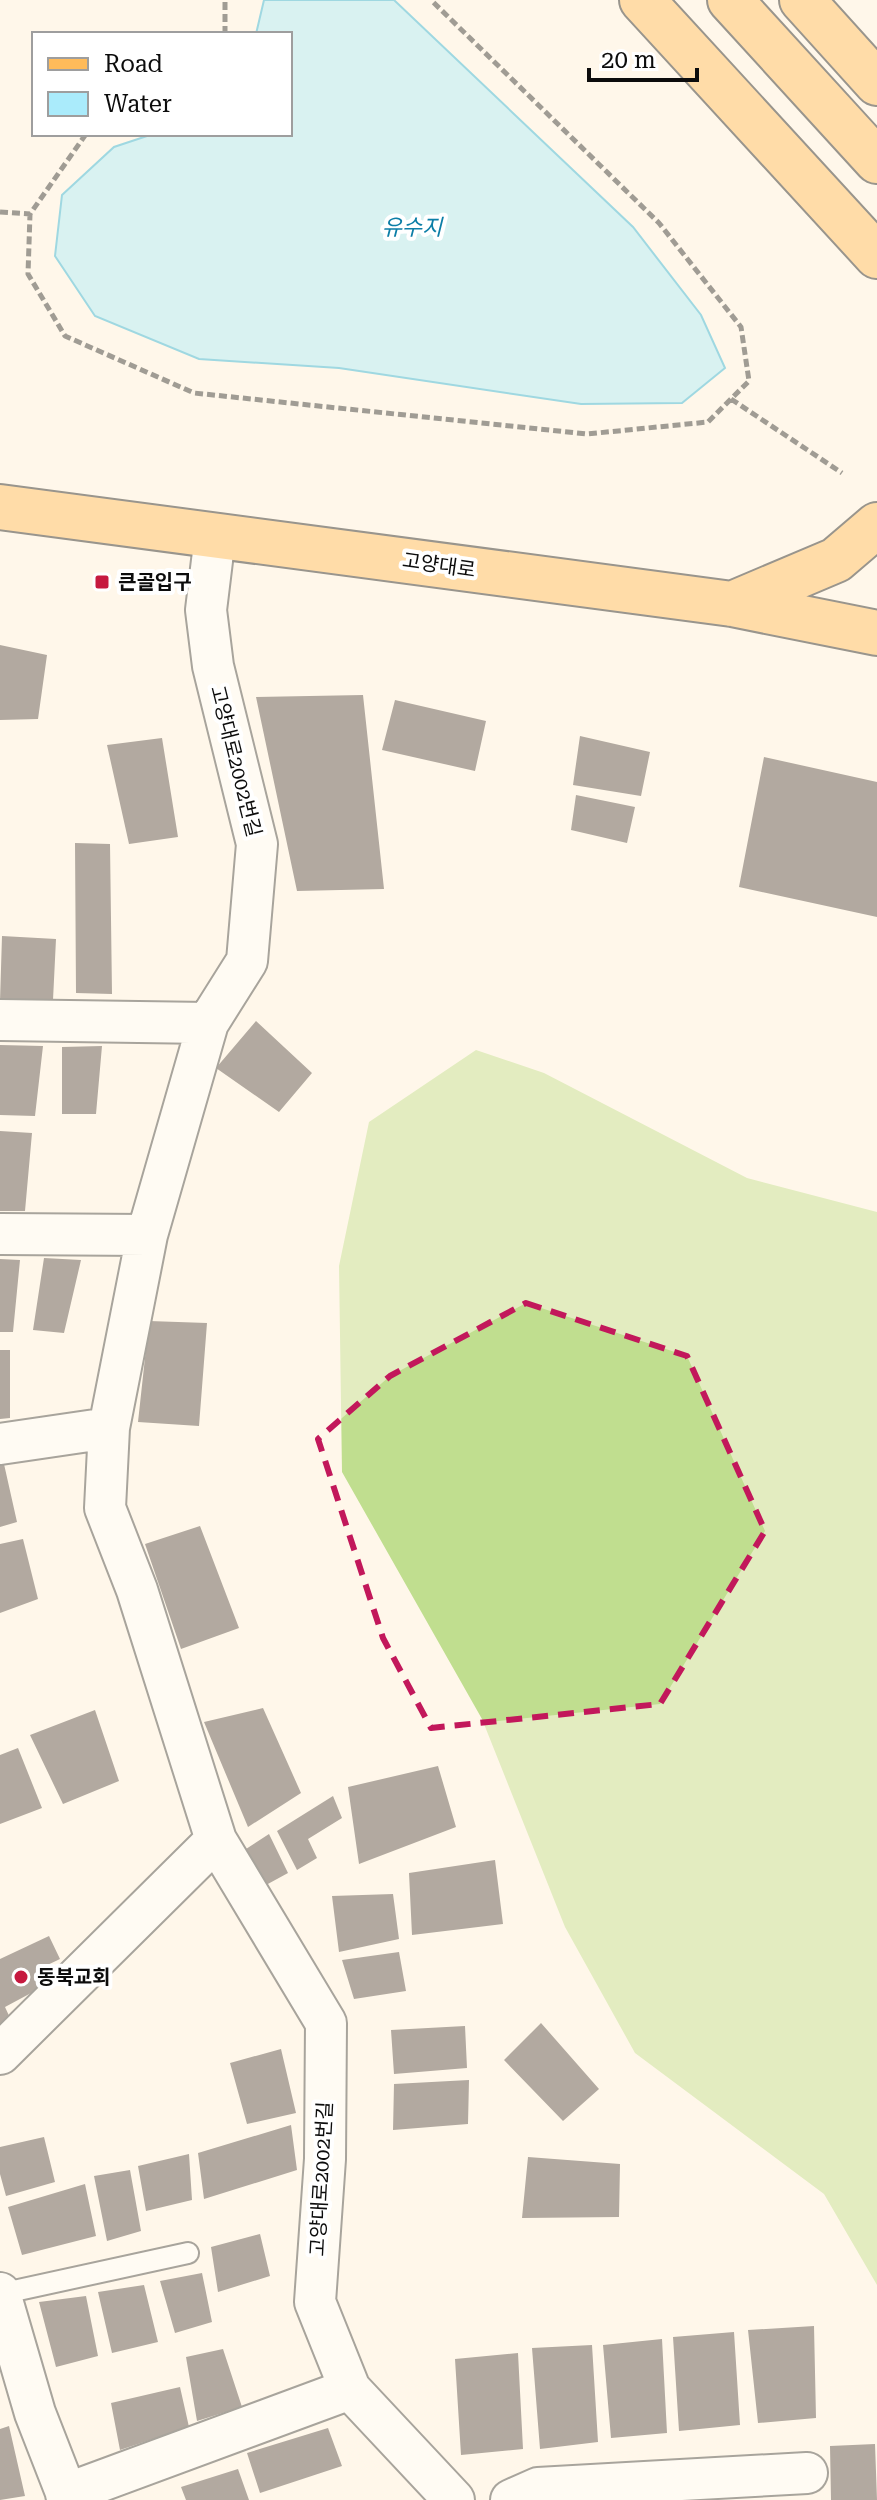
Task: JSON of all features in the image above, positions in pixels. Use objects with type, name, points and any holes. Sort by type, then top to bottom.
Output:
[{"type":"main road","points":[[642,0],[877,256]]},
{"type":"main road","points":[[730,0],[877,161]]},
{"type":"main road","points":[[802,0],[877,83]]},
{"type":"main road","name":"고양대로","points":[[0,507],[732,604],[877,633]]},
{"type":"main road","points":[[732,604],[836,560],[877,525]]},
{"type":"street","name":"고양대로2002번길","points":[[215,536],[206,610],[213,666],[257,844],[247,961],[208,1023],[147,1235],[109,1428],[105,1508],[137,1590],[216,1840],[326,2023],[325,2159],[315,2302],[350,2389],[454,2500]]},
{"type":"street","points":[[0,1020],[208,1023]]},
{"type":"street","points":[[0,1234],[147,1235]]},
{"type":"street","points":[[0,1444],[109,1428]]},
{"type":"street","points":[[0,2054],[216,1840]]},
{"type":"street","points":[[0,2293],[35,2413],[67,2497],[350,2389]]},
{"type":"street","points":[[511,2500],[538,2488],[807,2473]]},
{"type":"lane","points":[[0,2293],[188,2253]]},
{"type":"path","points":[[225,0],[225,32]]},
{"type":"path","points":[[85,136],[30,214],[28,274],[65,336],[194,393],[587,434],[708,422],[749,381],[741,327],[659,223],[431,0]]},
{"type":"path","points":[[0,212],[30,214]]},
{"type":"path","points":[[731,399],[842,473]]},
{"type":"highlighted area","points":[[526,1303],[687,1356],[765,1531],[660,1704],[431,1728],[383,1638],[318,1439],[390,1376]]},
{"type":"green space","points":[[476,1050],[544,1073],[747,1178],[877,1212],[877,2285],[824,2194],[635,2053],[565,1927],[482,1719],[342,1472],[339,1266],[369,1122]]},
{"type":"water","name":"유수지","points":[[264,0],[394,0],[633,227],[701,315],[725,368],[682,403],[581,404],[339,368],[199,359],[95,316],[55,256],[62,195],[114,147],[147,136],[292,136],[292,32],[256,32]]},
{"type":"building","points":[[0,645],[47,655],[38,719],[0,720]]},
{"type":"building","points":[[363,695],[384,889],[297,891],[256,697]]},
{"type":"building","points":[[395,700],[486,721],[475,771],[382,750]]},
{"type":"building","points":[[580,736],[650,752],[641,796],[573,785]]},
{"type":"building","points":[[162,738],[178,837],[129,844],[107,745]]},
{"type":"building","points":[[764,757],[877,782],[877,917],[739,887]]},
{"type":"building","points":[[576,795],[635,807],[627,843],[571,830]]},
{"type":"building","points":[[75,843],[110,844],[112,994],[76,993]]},
{"type":"building","points":[[2,936],[56,939],[53,1000],[0,1001]]},
{"type":"building","points":[[256,1021],[312,1073],[279,1112],[216,1068]]},
{"type":"building","points":[[0,1045],[43,1046],[35,1116],[0,1115]]},
{"type":"building","points":[[102,1046],[96,1114],[62,1114],[62,1047]]},
{"type":"building","points":[[0,1131],[32,1133],[25,1211],[0,1211]]},
{"type":"building","points":[[44,1258],[81,1260],[64,1333],[33,1330]]},
{"type":"building","points":[[0,1259],[20,1260],[13,1332],[0,1332]]},
{"type":"building","points":[[149,1321],[207,1323],[199,1426],[138,1422]]},
{"type":"building","points":[[0,1350],[10,1350],[10,1418],[0,1419]]},
{"type":"building","points":[[4,1464],[17,1522],[0,1527],[0,1465]]},
{"type":"building","points":[[200,1526],[239,1628],[181,1649],[145,1544]]},
{"type":"building","points":[[23,1539],[38,1599],[0,1613],[0,1544]]},
{"type":"building","points":[[263,1708],[301,1793],[248,1827],[204,1722]]},
{"type":"building","points":[[95,1710],[119,1781],[63,1804],[30,1735]]},
{"type":"building","points":[[18,1748],[42,1808],[0,1824],[0,1755]]},
{"type":"building","points":[[438,1766],[456,1827],[359,1864],[348,1787]]},
{"type":"building","points":[[333,1796],[342,1818],[308,1839],[317,1858],[297,1870],[277,1831]]},
{"type":"building","points":[[269,1834],[288,1873],[266,1885],[246,1849]]},
{"type":"building","points":[[495,1860],[503,1924],[412,1935],[409,1873]]},
{"type":"building","points":[[393,1894],[399,1939],[339,1952],[332,1896]]},
{"type":"building","name":"동북교회","points":[[49,1936],[60,1959],[39,1969],[46,1985],[5,2007],[11,2020],[0,2026],[0,1959]]},
{"type":"building","points":[[399,1952],[406,1991],[354,1999],[342,1960]]},
{"type":"building","points":[[541,2023],[599,2089],[563,2121],[504,2060]]},
{"type":"building","points":[[465,2026],[467,2068],[394,2074],[391,2030]]},
{"type":"building","points":[[281,2049],[296,2113],[247,2124],[230,2063]]},
{"type":"building","points":[[469,2080],[468,2124],[393,2130],[394,2084]]},
{"type":"building","points":[[291,2125],[297,2170],[204,2199],[198,2153]]},
{"type":"building","points":[[44,2137],[55,2182],[6,2196],[0,2174],[0,2147]]},
{"type":"building","points":[[189,2154],[192,2200],[146,2211],[138,2166]]},
{"type":"building","points":[[528,2157],[620,2164],[619,2217],[522,2218]]},
{"type":"building","points":[[130,2170],[141,2231],[107,2241],[94,2176]]},
{"type":"building","points":[[85,2184],[96,2236],[22,2255],[8,2207]]},
{"type":"building","points":[[260,2234],[270,2276],[218,2292],[211,2247]]},
{"type":"building","points":[[202,2273],[212,2322],[175,2333],[160,2281]]},
{"type":"building","points":[[144,2285],[158,2342],[112,2353],[98,2292]]},
{"type":"building","points":[[86,2296],[98,2356],[56,2367],[39,2302]]},
{"type":"building","points":[[814,2326],[816,2418],[758,2423],[748,2330]]},
{"type":"building","points":[[734,2332],[740,2425],[679,2431],[673,2337]]},
{"type":"building","points":[[662,2339],[667,2433],[611,2438],[603,2345]]},
{"type":"building","points":[[592,2345],[598,2442],[540,2449],[532,2348]]},
{"type":"building","points":[[223,2349],[242,2407],[197,2421],[186,2357]]},
{"type":"building","points":[[518,2353],[523,2449],[461,2455],[455,2359]]},
{"type":"building","points":[[180,2387],[189,2427],[120,2450],[111,2403]]},
{"type":"building","points":[[9,2426],[25,2496],[0,2500],[0,2429]]},
{"type":"building","points":[[328,2428],[342,2466],[260,2493],[247,2453]]},
{"type":"building","points":[[875,2444],[877,2500],[831,2500],[830,2446]]},
{"type":"building","points":[[238,2469],[249,2500],[186,2500],[181,2487]]},
{"type":"place","name":"큰골입구","points":[[102,582]]},
{"type":"place","name":"동북교회","points":[[21,1977]]}]
